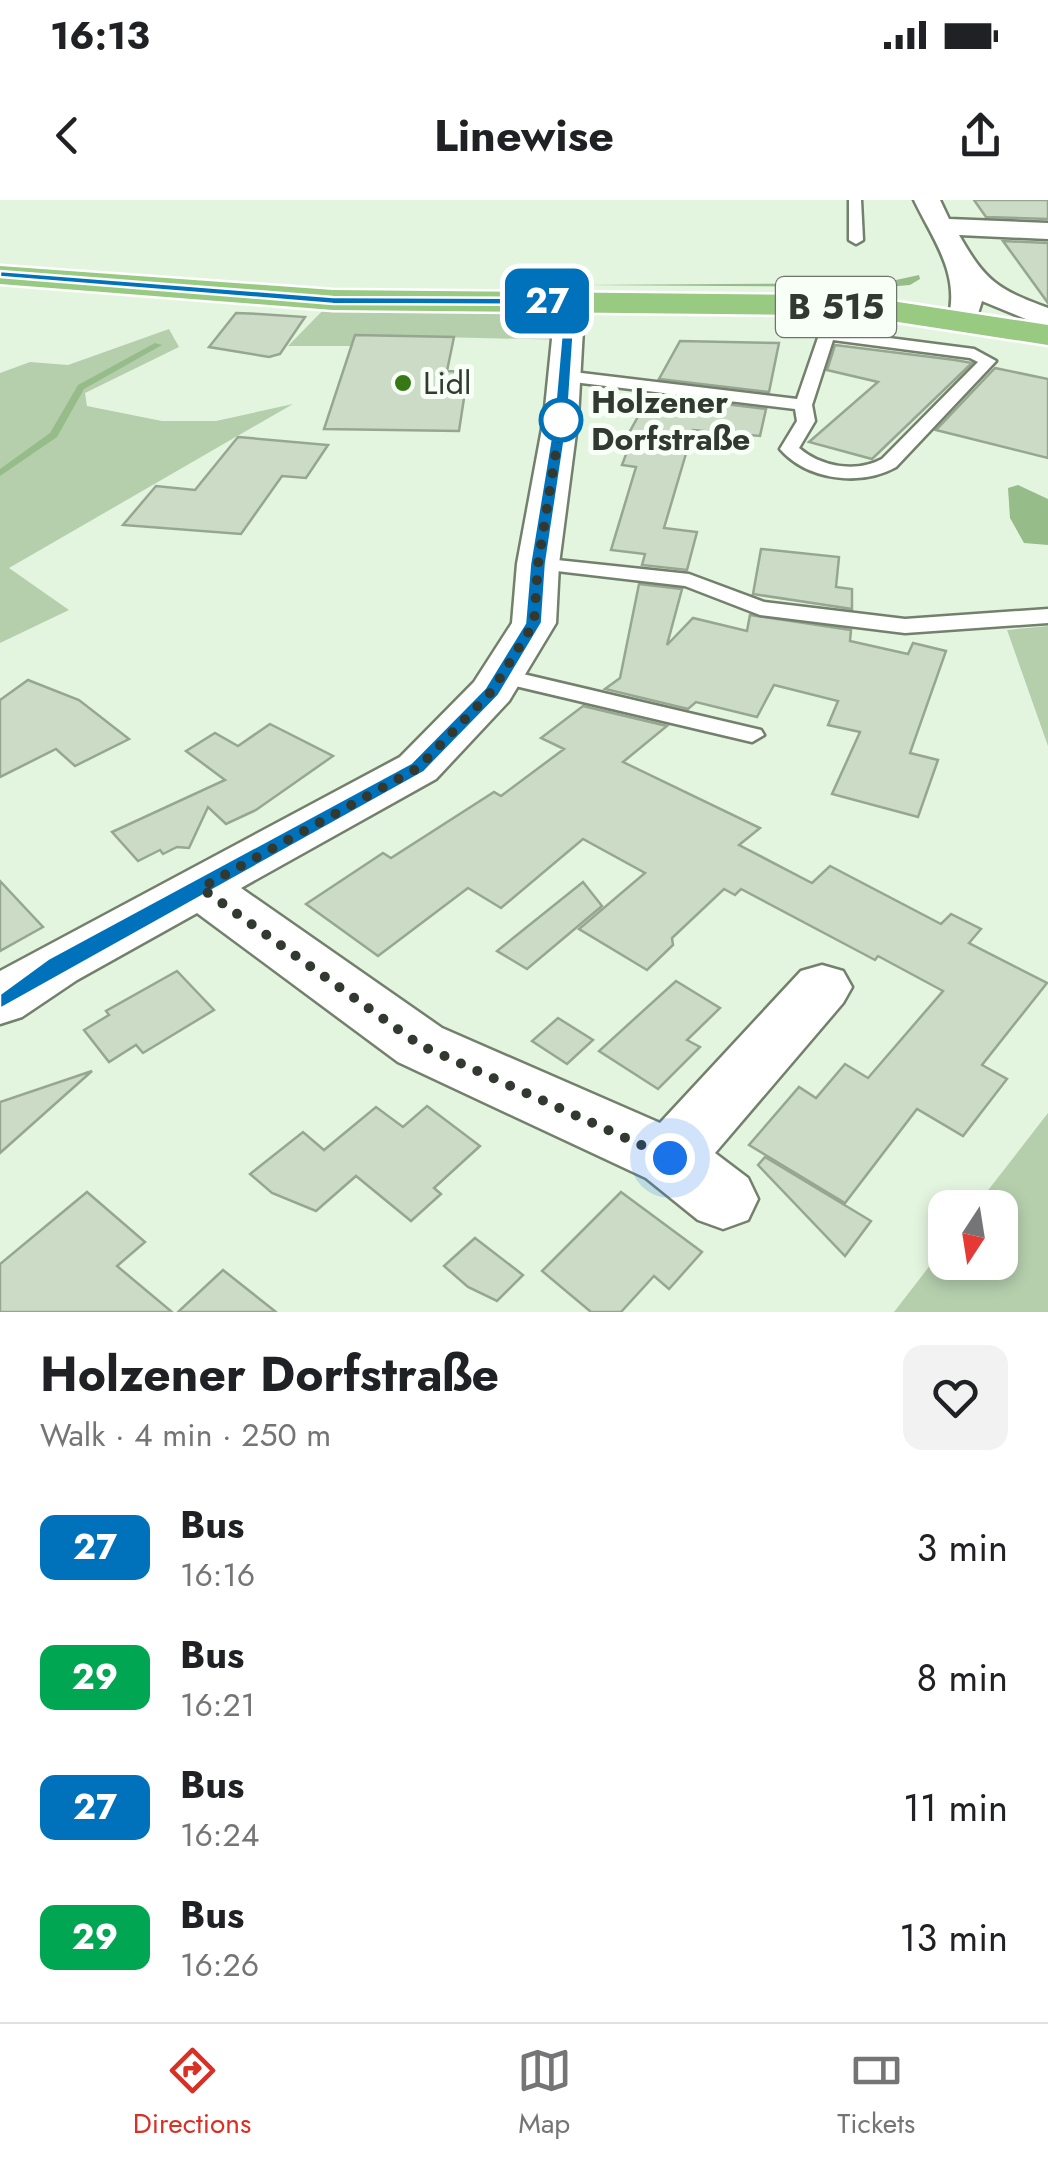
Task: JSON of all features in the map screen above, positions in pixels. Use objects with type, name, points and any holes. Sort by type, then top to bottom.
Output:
[{"type":"main road","name":"B 515","points":[[0,274],[333,300],[810,305],[963,320],[1048,335]]},
{"type":"street","points":[[926,200],[964,271],[970,303],[963,320]]},
{"type":"street","points":[[938,226],[1048,231]]},
{"type":"street","points":[[964,271],[998,300],[1048,319]]},
{"type":"street","points":[[0,1000],[56,965],[418,768],[492,691],[534,623],[568,329],[576,302]]},
{"type":"street","points":[[201,888],[420,1045],[670,1158],[723,1199]]},
{"type":"street","points":[[670,1158],[822,988]]},
{"type":"lane","points":[[855,200],[856,240]]},
{"type":"lane","points":[[827,336],[974,354],[988,361],[889,464],[863,472],[830,472],[794,456],[789,449],[806,421],[803,406],[827,336]]},
{"type":"lane","points":[[564,376],[803,406]]},
{"type":"lane","points":[[538,564],[689,580],[760,608],[905,626],[1048,616]]},
{"type":"lane","points":[[502,676],[752,735]]},
{"type":"shaded area","points":[[919,275],[920,279],[910,285],[886,287],[581,285],[882,283]]},
{"type":"shaded area","points":[[333,300],[575,302],[568,340],[356,335],[351,346],[288,346]]},
{"type":"shaded area","points":[[169,329],[179,347],[85,393],[87,406],[162,421],[216,421],[293,404],[9,568],[69,610],[0,643],[0,373],[30,362],[68,365]]},
{"type":"shaded area","points":[[1018,485],[1048,499],[1048,545],[1024,543],[1010,518],[1008,488]]},
{"type":"shaded area","points":[[1048,626],[1048,746],[1007,630]]},
{"type":"shaded area","points":[[1048,1113],[1048,1312],[894,1312],[928,1268],[928,1280],[1018,1280],[1018,1190],[988,1190]]},
{"type":"building","points":[[974,200],[1048,200],[1048,219],[986,217]]},
{"type":"building","points":[[1003,241],[1048,243],[1048,303]]},
{"type":"building","points":[[236,313],[305,317],[280,354],[269,357],[209,347]]},
{"type":"building","name":"Lidl","points":[[355,335],[454,337],[447,371],[468,372],[459,431],[324,429]]},
{"type":"building","points":[[680,341],[779,343],[769,392],[659,379]]},
{"type":"building","points":[[835,345],[972,363],[872,459],[809,442],[878,382],[827,370]]},
{"type":"building","points":[[995,368],[1048,379],[1048,458],[936,430]]},
{"type":"building","points":[[650,395],[766,409],[760,436],[693,430],[664,528],[697,532],[687,570],[642,565],[645,554],[611,550],[636,467],[622,465],[631,441],[625,440]]},
{"type":"building","points":[[238,437],[328,445],[306,478],[282,476],[241,534],[123,525],[156,486],[195,490]]},
{"type":"building","points":[[761,549],[839,557],[836,587],[852,589],[852,609],[753,594]]},
{"type":"building","points":[[639,584],[682,589],[667,645],[693,618],[747,631],[750,615],[851,630],[850,641],[908,654],[913,643],[946,651],[910,753],[938,760],[918,817],[832,794],[860,732],[828,725],[838,701],[774,685],[757,717],[696,702],[688,709],[605,689],[620,678]]},
{"type":"building","points":[[28,680],[79,700],[129,739],[75,766],[56,749],[0,777],[0,700]]},
{"type":"building","points":[[583,706],[667,726],[623,762],[760,828],[739,845],[812,883],[830,866],[941,924],[951,914],[981,929],[969,943],[1047,983],[982,1065],[1007,1079],[963,1136],[917,1109],[845,1203],[749,1145],[799,1087],[816,1098],[845,1064],[868,1078],[943,991],[741,889],[735,895],[724,889],[672,938],[673,945],[647,970],[579,929],[645,873],[583,839],[501,908],[468,888],[378,956],[306,904],[383,853],[391,858],[494,792],[501,796],[564,749],[541,738]]},
{"type":"building","points":[[270,724],[333,756],[256,810],[226,824],[208,807],[189,848],[177,847],[163,854],[160,850],[138,861],[112,832],[225,780],[186,751],[215,733],[238,746]]},
{"type":"building","points":[[0,881],[43,927],[0,951]]},
{"type":"building","points":[[583,882],[602,906],[527,969],[497,951]]},
{"type":"building","points":[[177,971],[214,1010],[143,1053],[136,1045],[109,1062],[84,1030],[109,1015],[106,1011]]},
{"type":"building","points":[[676,981],[720,1008],[687,1040],[700,1047],[658,1089],[599,1051]]},
{"type":"building","points":[[558,1018],[593,1040],[567,1064],[532,1041]]},
{"type":"building","points":[[92,1071],[0,1153],[0,1102]]},
{"type":"building","points":[[427,1106],[480,1146],[434,1188],[441,1194],[411,1221],[356,1176],[316,1211],[272,1193],[250,1174],[303,1132],[324,1150],[376,1107],[403,1127]]},
{"type":"building","points":[[765,1157],[871,1221],[845,1256],[758,1165]]},
{"type":"building","points":[[87,1192],[145,1242],[117,1266],[172,1312],[0,1312],[0,1264]]},
{"type":"building","points":[[621,1192],[702,1252],[669,1289],[654,1276],[621,1312],[591,1312],[542,1271]]},
{"type":"building","points":[[475,1238],[523,1275],[497,1301],[468,1287],[444,1266]]},
{"type":"building","points":[[223,1270],[276,1312],[178,1312]]},
{"type":"waterway","points":[[0,473],[54,435],[81,387],[158,345]]},
{"type":"bus line","name":"27","points":[[0,275],[333,300],[576,302],[568,329],[561,418],[538,564],[534,623],[492,691],[418,768],[56,965],[0,1001]]},
{"type":"place","name":"Lidl","points":[[403,383]]},
{"type":"place","name":"Holzener Dorfstraße","points":[[561,420]]},
{"type":"route","points":[[561,420],[538,564],[534,623],[492,691],[418,768],[201,888],[420,1045],[670,1158]]}]
